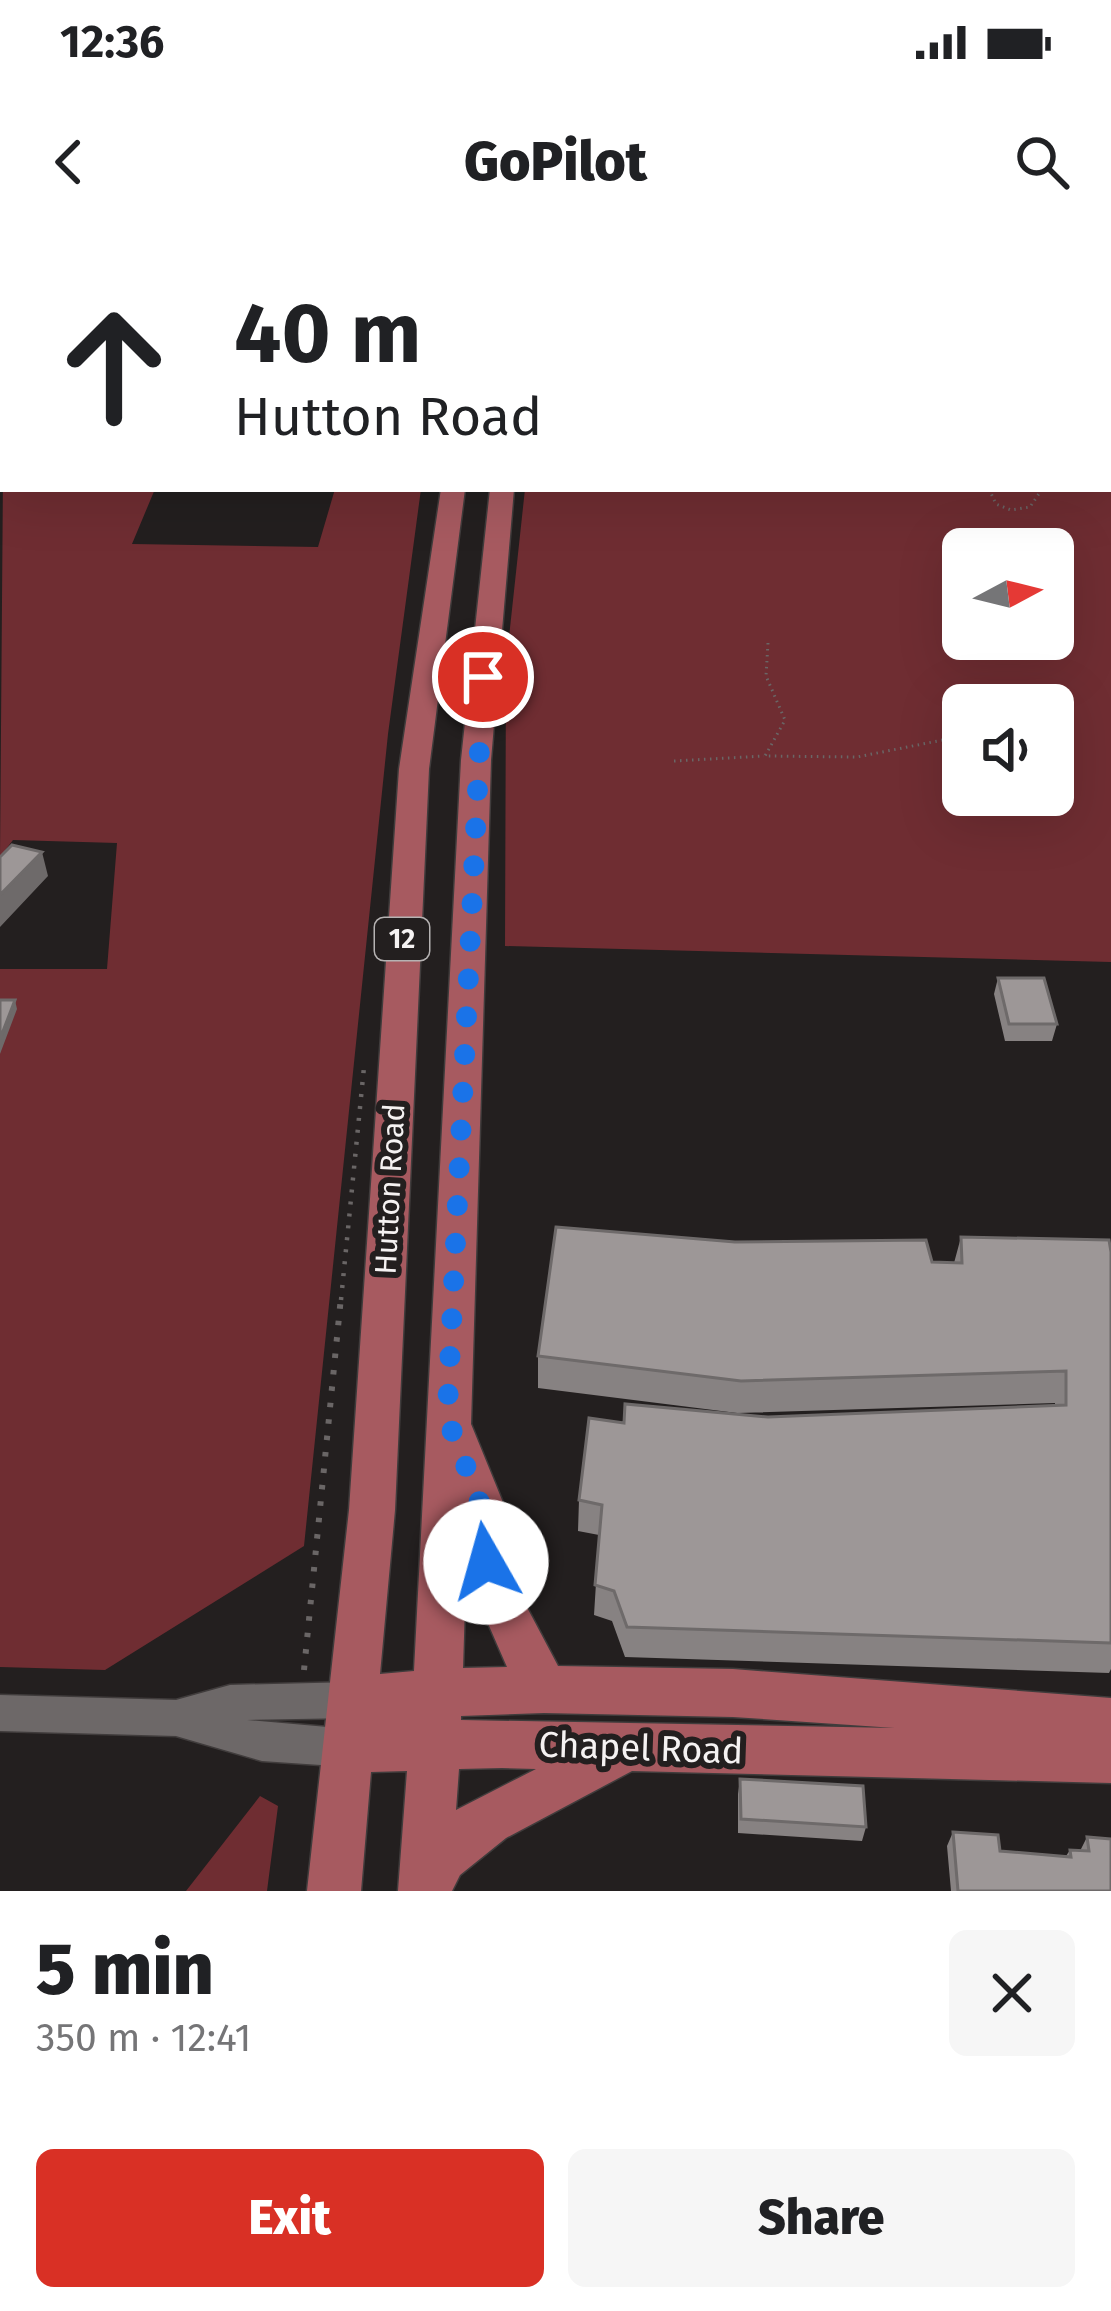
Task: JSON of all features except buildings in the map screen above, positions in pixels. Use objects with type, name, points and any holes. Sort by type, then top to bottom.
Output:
[{"type":"main road","name":"Hutton Road","points":[[334,1891],[380,1392],[418,730],[453,492]]},
{"type":"main road","name":"12","points":[[426,1882],[476,760],[502,492]]},
{"type":"main road","points":[[447,1418],[479,1500],[486,1562],[501,1605],[543,1686]]},
{"type":"main road","name":"Chapel Road","points":[[352,1724],[438,1691],[543,1686],[693,1688],[1111,1721]]},
{"type":"main road","name":"Chapel Road","points":[[352,1724],[434,1745],[627,1745],[1111,1758]]},
{"type":"main road","points":[[426,1882],[462,1833],[491,1814],[564,1783],[627,1745]]},
{"type":"street","name":"Chapel Road","points":[[0,1713],[176,1718],[232,1739],[298,1750],[352,1724]]},
{"type":"path","points":[[990,492],[996,504],[1019,510],[1030,507],[1040,492]]},
{"type":"path","points":[[766,756],[784,720],[766,676],[768,643]]},
{"type":"path","points":[[674,761],[856,758],[942,740]]},
{"type":"shaded area","points":[[3,492],[154,492],[132,544],[318,547],[334,492],[421,492],[388,734],[304,1546],[105,1670],[0,1667],[0,969],[107,969],[117,843],[13,840],[0,857]]},
{"type":"shaded area","points":[[525,492],[1111,492],[1111,962],[505,946],[506,665]]},
{"type":"shaded area","points":[[260,1796],[278,1806],[267,1891],[186,1891]]},
{"type":"route","points":[[483,677],[447,1418],[479,1500],[486,1562]]}]
